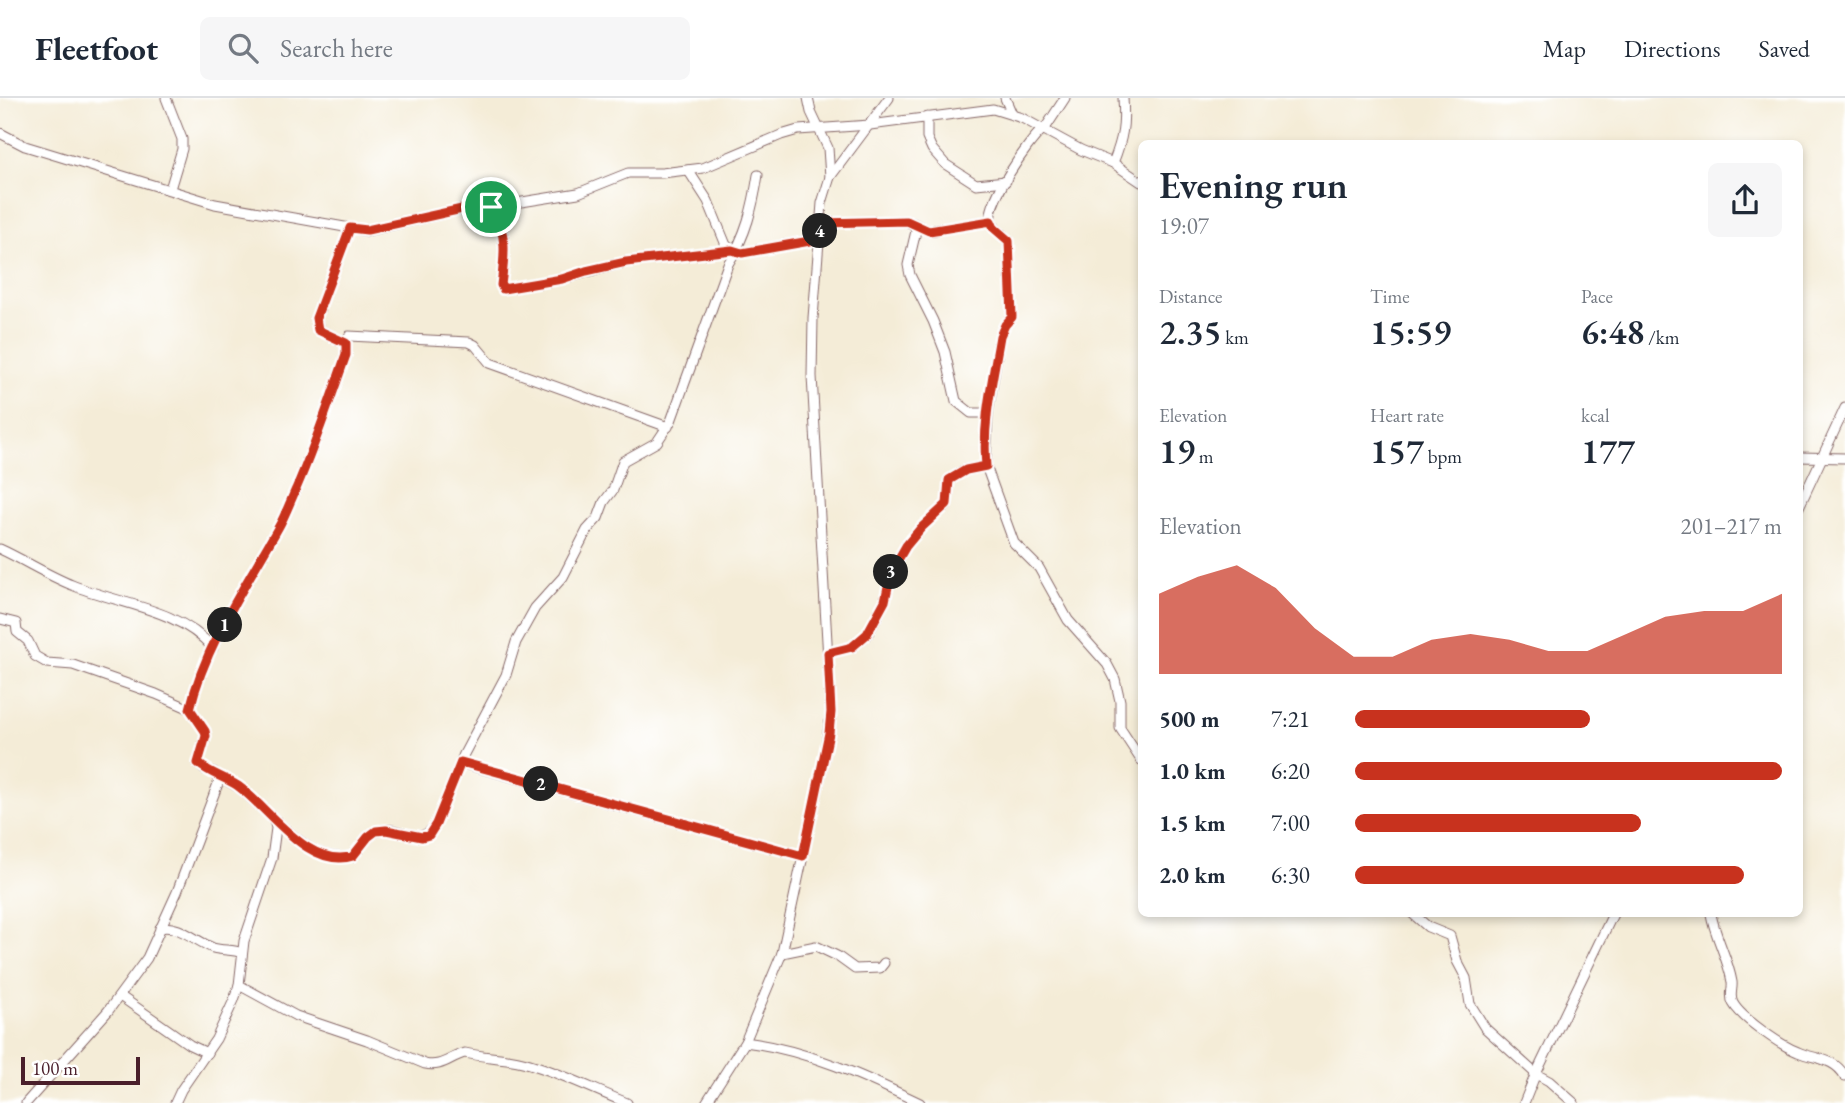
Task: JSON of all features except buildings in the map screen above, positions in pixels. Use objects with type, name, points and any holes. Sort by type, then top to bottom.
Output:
[{"type":"street","points":[[166,98],[182,139],[182,149],[170,189]]},
{"type":"street","points":[[808,98],[811,112],[828,148],[830,177]]},
{"type":"street","points":[[706,1103],[745,1042],[782,953],[829,733],[831,712],[812,376],[813,318],[822,203],[830,177],[889,98]]},
{"type":"street","points":[[1005,98],[1012,114]]},
{"type":"street","points":[[1065,98],[1043,130],[1032,140],[994,205],[991,221],[994,228],[1009,241],[1012,317],[1000,336],[988,413],[986,466],[1014,543],[1039,568],[1068,620],[1107,664],[1115,679],[1120,701],[1120,728],[1138,755]]},
{"type":"street","points":[[1113,163],[1124,131],[1123,98]]},
{"type":"street","points":[[0,133],[25,146],[215,204],[367,230],[471,207],[491,207],[578,193],[628,173],[662,173],[720,163],[781,135],[818,127],[870,125],[993,109],[1012,114],[1081,150],[1113,163],[1138,180]]},
{"type":"street","points":[[927,117],[927,138],[932,149],[945,164],[976,184],[1006,181]]},
{"type":"street","points":[[688,170],[708,201],[726,245],[734,251]]},
{"type":"street","points":[[0,619],[16,623],[17,632],[28,641],[34,656],[47,663],[73,665],[190,709],[206,736],[198,763],[240,788],[298,841],[323,855],[353,856],[376,831],[386,830],[422,837],[429,835],[489,704],[502,685],[516,642],[527,621],[563,577],[587,530],[598,518],[604,502],[613,491],[623,461],[657,442],[668,427],[713,311],[728,264],[749,219],[758,175]]},
{"type":"street","points":[[491,207],[502,226],[503,289],[562,279],[626,262],[734,251],[742,253],[820,239]]},
{"type":"street","points":[[822,223],[886,221],[911,223],[929,231],[991,221]]},
{"type":"street","points":[[911,223],[916,231],[908,265],[910,275],[945,352],[956,401],[971,413],[988,413]]},
{"type":"street","points":[[190,709],[202,671],[264,550],[279,527],[309,459],[346,355],[346,343],[318,330],[316,318],[350,228]]},
{"type":"street","points":[[349,336],[469,342],[475,345],[490,363],[668,427]]},
{"type":"street","points":[[1803,499],[1845,408]]},
{"type":"street","points":[[1803,457],[1845,458]]},
{"type":"street","points":[[828,653],[852,647],[867,634],[885,601],[891,572],[906,546],[947,504],[949,480],[966,470],[986,466]]},
{"type":"street","points":[[0,549],[58,580],[156,612],[179,623],[213,648]]},
{"type":"street","points":[[461,762],[803,856]]},
{"type":"street","points":[[26,1103],[120,996],[147,958],[177,892],[219,781],[213,773]]},
{"type":"street","points":[[175,1103],[226,1019],[239,985],[242,953],[272,859],[276,828],[274,819]]},
{"type":"street","points":[[1416,917],[1428,927],[1450,936],[1457,961],[1466,978],[1470,1004],[1485,1028],[1536,1074],[1574,1103]]},
{"type":"street","points":[[1524,1103],[1612,917]]},
{"type":"street","points":[[1712,917],[1726,958],[1732,982],[1731,998],[1736,1007],[1757,1026],[1793,1051],[1834,1062],[1845,1076]]},
{"type":"street","points":[[160,928],[166,926],[216,949],[242,953]]},
{"type":"street","points":[[782,953],[813,945],[837,956],[857,970],[880,968],[884,963]]},
{"type":"street","points":[[239,985],[296,1016],[367,1040],[430,1066],[447,1062],[465,1053],[480,1058],[499,1057],[530,1064],[627,1103]]},
{"type":"street","points":[[120,996],[190,1045],[207,1053]]},
{"type":"street","points":[[745,1042],[772,1045],[805,1054],[920,1103]]},
{"type":"route","points":[[471,207],[491,207],[502,226],[503,289],[562,279],[626,262],[732,250],[742,253],[820,239],[822,223],[907,221],[929,231],[991,221],[994,228],[1009,241],[1012,317],[1000,336],[988,413],[986,466],[966,470],[949,480],[947,504],[906,546],[891,572],[882,609],[867,634],[852,647],[828,653],[831,712],[829,733],[803,856],[461,762],[429,835],[422,837],[386,830],[376,831],[353,856],[330,857],[298,841],[240,788],[198,763],[206,736],[201,723],[190,709],[202,671],[243,589],[279,527],[309,459],[346,355],[346,343],[318,330],[316,318],[350,228],[367,230],[471,207]]}]
